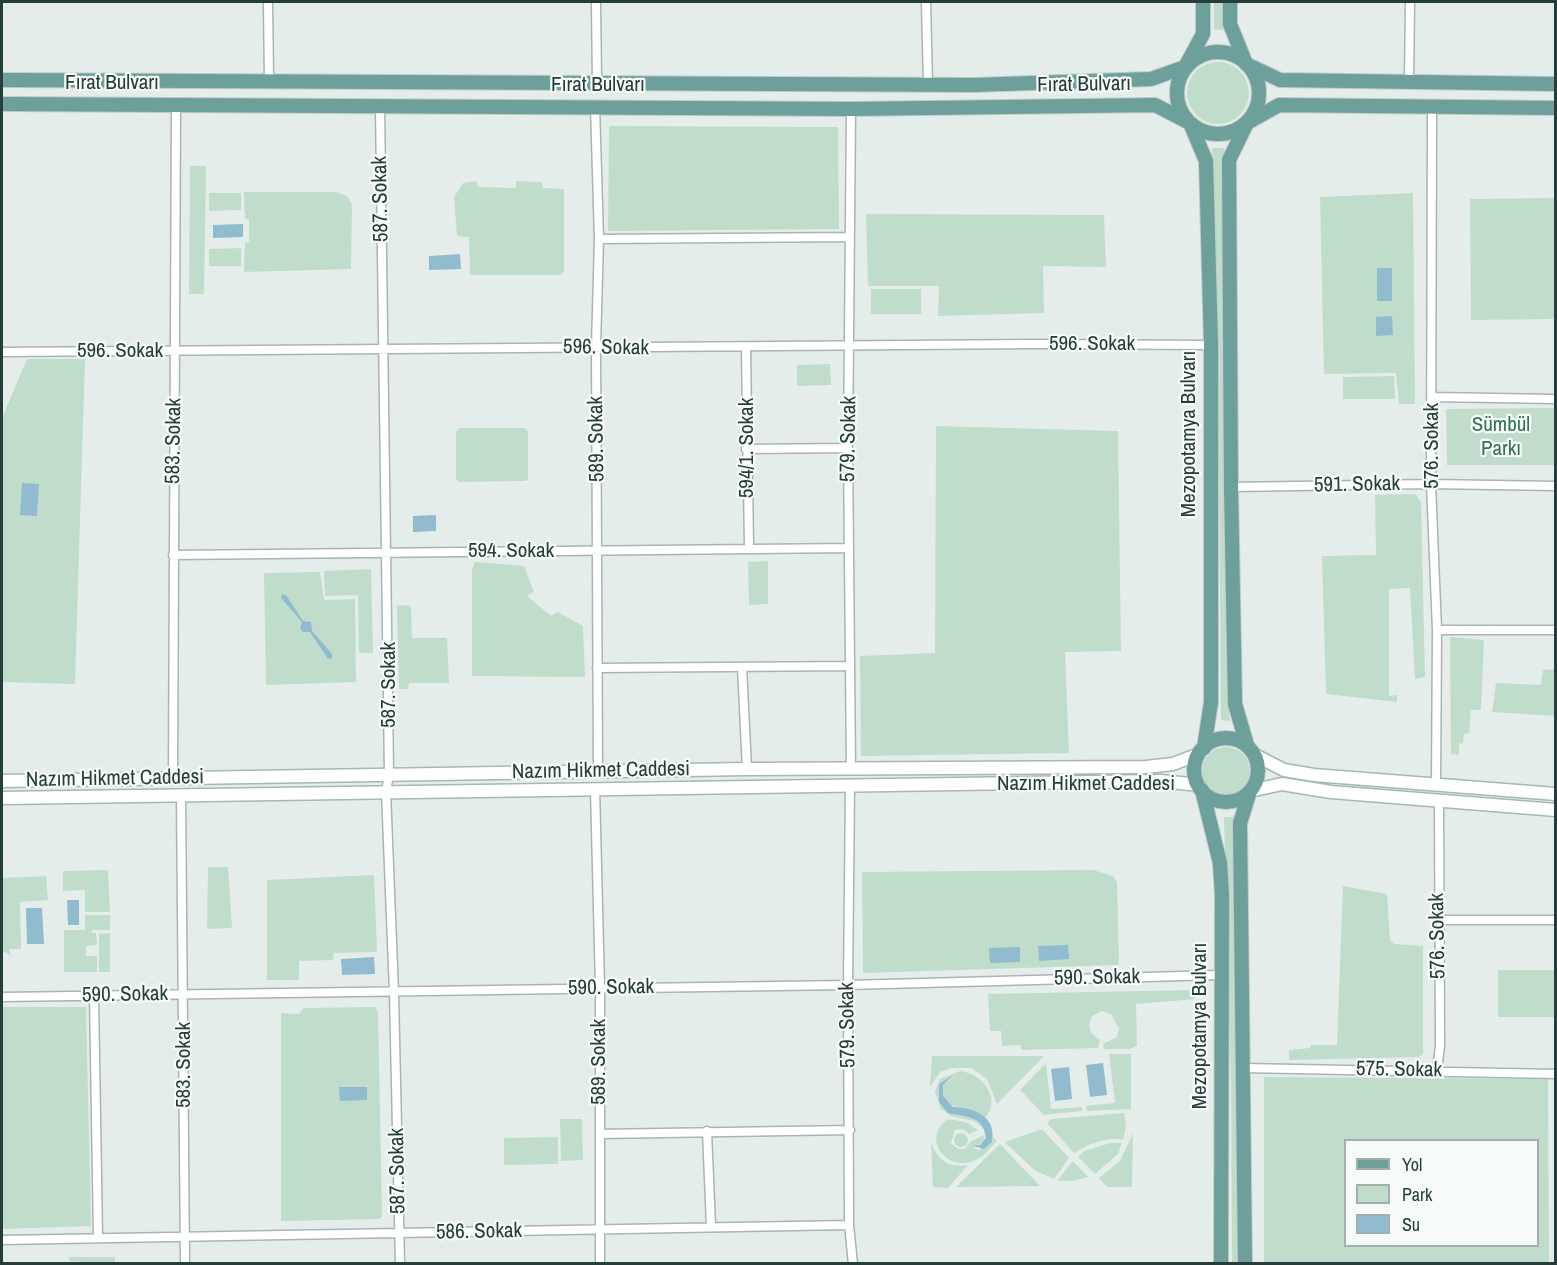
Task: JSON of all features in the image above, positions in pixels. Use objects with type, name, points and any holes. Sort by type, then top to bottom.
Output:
[{"type":"main road","points":[[1203,2],[1203,34],[1185,67],[1177,90],[1178,102],[1190,123],[1200,131],[1226,134],[1279,105],[1556,108]]},
{"type":"main road","points":[[1230,2],[1230,24],[1246,64],[1280,80],[1556,84]]},
{"type":"main road","points":[[1185,67],[1196,58],[1215,52],[1236,56],[1246,64],[1255,74],[1259,99],[1247,123]]},
{"type":"main road","name":"Fırat Bulvarı","points":[[2,80],[974,85],[1151,79],[1185,67]]},
{"type":"main road","name":"Fırat Bulvarı","points":[[2,104],[851,109],[1155,105],[1190,123]]},
{"type":"main road","name":"Mezopotamya Bulvarı","points":[[1190,123],[1206,161],[1211,345],[1211,702],[1201,751]]},
{"type":"main road","name":"Mezopotamya Bulvarı","points":[[1247,123],[1229,160],[1231,487],[1235,704],[1251,750]]},
{"type":"main road","points":[[1556,794],[1284,770],[1236,740],[1225,738],[1201,751],[1195,767],[1200,788],[1212,798],[1226,801],[1240,798],[1250,791],[1282,784],[1331,792],[1556,810]]},
{"type":"main road","points":[[1245,1263],[1240,823],[1258,774],[1251,750]]},
{"type":"main road","name":"Nazım Hikmet Caddesi","points":[[2,781],[747,769],[1146,767],[1173,764],[1201,751]]},
{"type":"main road","name":"Nazım Hikmet Caddesi","points":[[2,798],[1152,781],[1200,788]]},
{"type":"main road","name":"Mezopotamya Bulvarı","points":[[1200,788],[1220,863],[1219,1261]]},
{"type":"street","points":[[268,2],[269,81]]},
{"type":"street","points":[[596,2],[597,83]]},
{"type":"street","points":[[926,2],[928,84]]},
{"type":"street","points":[[1409,81],[1410,2]]},
{"type":"street","name":"583. Sokak","points":[[173,777],[173,555],[177,351],[176,104]]},
{"type":"street","name":"587. Sokak","points":[[380,106],[389,775],[386,791],[394,992],[400,1263]]},
{"type":"street","name":"589. Sokak","points":[[595,106],[599,239],[596,347],[597,772]]},
{"type":"street","name":"576. Sokak","points":[[1432,107],[1431,484],[1437,630],[1436,785]]},
{"type":"street","name":"579. Sokak","points":[[851,109],[849,237],[851,346],[848,448],[851,770]]},
{"type":"street","points":[[599,239],[849,237]]},
{"type":"street","name":"596. Sokak","points":[[2,352],[1211,345]]},
{"type":"street","name":"594/1. Sokak","points":[[746,348],[749,548]]},
{"type":"street","points":[[1432,397],[1556,399]]},
{"type":"street","points":[[746,449],[848,448]]},
{"type":"street","name":"591. Sokak","points":[[1231,487],[1431,484],[1556,486]]},
{"type":"street","name":"594. Sokak","points":[[173,555],[849,548]]},
{"type":"street","points":[[1437,630],[1556,630]]},
{"type":"street","points":[[597,668],[849,666]]},
{"type":"street","points":[[742,667],[747,769]]},
{"type":"street","name":"579. Sokak","points":[[850,786],[849,1225],[852,1263]]},
{"type":"street","name":"589. Sokak","points":[[596,788],[600,988],[600,1263]]},
{"type":"street","name":"583. Sokak","points":[[181,794],[185,1263]]},
{"type":"street","name":"576. Sokak","points":[[1437,1071],[1440,1046],[1439,800]]},
{"type":"street","points":[[1438,920],[1556,920]]},
{"type":"street","name":"590. Sokak","points":[[2,997],[848,984],[1220,975]]},
{"type":"street","points":[[94,996],[98,1237]]},
{"type":"street","name":"575. Sokak","points":[[1243,1068],[1556,1074]]},
{"type":"street","points":[[600,1134],[850,1130]]},
{"type":"street","points":[[707,1131],[711,1226]]},
{"type":"street","name":"586. Sokak","points":[[2,1240],[849,1225]]},
{"type":"green space","points":[[1214,2],[1223,2],[1223,30],[1214,29]]},
{"type":"green space","points":[[1218,62],[1230,64],[1240,71],[1247,81],[1249,93],[1247,105],[1240,115],[1230,122],[1218,124],[1206,122],[1196,115],[1189,105],[1187,93],[1189,81],[1196,71],[1206,64]]},
{"type":"green space","points":[[609,126],[838,127],[839,229],[608,231]]},
{"type":"green space","points":[[1212,148],[1224,148],[1227,674],[1230,721],[1221,720],[1218,345]]},
{"type":"green space","points":[[190,166],[206,166],[204,294],[189,294]]},
{"type":"green space","points":[[476,181],[479,187],[516,188],[516,181],[542,182],[543,188],[564,189],[564,272],[560,275],[470,275],[469,237],[457,236],[454,197],[463,183]]},
{"type":"green space","points":[[244,192],[336,192],[347,196],[352,204],[351,269],[244,272],[245,243],[249,242],[249,220],[245,219]]},
{"type":"green space","points":[[209,193],[241,193],[241,210],[209,211]]},
{"type":"green space","points":[[1413,193],[1415,404],[1399,404],[1396,373],[1324,374],[1320,197]]},
{"type":"green space","points":[[1555,198],[1555,319],[1471,320],[1470,199]]},
{"type":"green space","points":[[866,214],[1104,215],[1106,267],[1043,266],[1044,313],[938,316],[939,286],[868,286]]},
{"type":"green space","points":[[241,248],[241,266],[209,266],[209,249]]},
{"type":"green space","points":[[871,289],[921,289],[921,314],[871,314]]},
{"type":"green space","points":[[27,359],[85,359],[75,684],[2,682],[2,418]]},
{"type":"green space","points":[[830,364],[831,385],[797,386],[797,365]]},
{"type":"green space","points":[[1394,376],[1395,399],[1343,399],[1343,377]]},
{"type":"green space","name":"Sümbül Parkı","points":[[1555,408],[1555,465],[1447,465],[1446,409]]},
{"type":"green space","points":[[936,426],[1118,431],[1121,651],[1065,652],[1069,753],[861,756],[860,656],[935,653]]},
{"type":"green space","points":[[459,428],[525,428],[528,431],[528,479],[526,481],[459,482],[456,479],[456,432]]},
{"type":"green space","points":[[1415,494],[1421,502],[1425,677],[1415,679],[1410,588],[1389,589],[1389,696],[1397,695],[1397,702],[1326,694],[1322,556],[1376,555],[1375,495]]},
{"type":"green space","points":[[768,561],[768,604],[749,605],[748,562]]},
{"type":"green space","points":[[475,562],[524,566],[534,592],[527,596],[551,616],[558,612],[583,626],[585,677],[472,676],[472,569]]},
{"type":"green space","points":[[371,569],[373,653],[359,653],[358,595],[325,596],[324,571]]},
{"type":"green space","points":[[320,572],[324,600],[355,599],[356,682],[266,685],[264,573]]},
{"type":"green space","points":[[397,605],[411,606],[412,638],[447,638],[449,683],[409,683],[408,689],[399,689]]},
{"type":"green space","points":[[1450,637],[1484,640],[1481,710],[1471,710],[1469,733],[1464,734],[1463,743],[1459,744],[1459,755],[1451,754]]},
{"type":"green space","points":[[1555,669],[1555,716],[1492,712],[1496,683],[1541,685],[1543,670]]},
{"type":"green space","points":[[1221,747],[1231,747],[1243,754],[1250,766],[1250,776],[1243,788],[1231,795],[1221,795],[1206,784],[1202,776],[1202,766],[1213,751]]},
{"type":"green space","points":[[1224,817],[1234,817],[1240,1264],[1232,1263],[1231,1084]]},
{"type":"green space","points":[[208,867],[228,867],[232,928],[207,929]]},
{"type":"green space","points":[[108,870],[110,912],[85,912],[85,890],[63,891],[63,871]]},
{"type":"green space","points":[[1093,870],[1113,876],[1117,882],[1119,965],[863,973],[862,872]]},
{"type":"green space","points":[[374,875],[377,952],[334,953],[333,960],[299,961],[299,980],[267,980],[267,880]]},
{"type":"green space","points":[[46,876],[48,900],[20,902],[21,949],[9,949],[12,957],[2,950],[2,878]]},
{"type":"green space","points":[[1343,886],[1387,894],[1390,940],[1394,944],[1423,946],[1423,1054],[1419,1057],[1289,1060],[1289,1050],[1310,1048],[1311,1045],[1337,1045]]},
{"type":"green space","points":[[85,915],[110,915],[110,930],[92,930],[92,933],[96,933],[97,945],[86,946],[86,956],[97,956],[97,972],[64,972],[64,930],[85,930]]},
{"type":"green space","points":[[110,933],[110,972],[99,972],[99,934]]},
{"type":"green space","points":[[1498,970],[1555,970],[1555,1017],[1498,1017]]},
{"type":"green space","points":[[1194,990],[1195,999],[1136,1004],[1137,1046],[1130,1049],[1104,1049],[1103,1044],[1117,1037],[1119,1029],[1111,1014],[1102,1011],[1091,1017],[1090,1024],[1092,1033],[1100,1039],[1098,1048],[1021,1050],[1021,1045],[1002,1046],[1001,1031],[990,1031],[988,994]]},
{"type":"green space","points":[[2,1007],[86,1007],[91,1226],[2,1229]]},
{"type":"green space","points":[[375,1007],[378,1012],[382,1217],[379,1219],[281,1221],[281,1013],[299,1014],[304,1008]]},
{"type":"green space","points":[[1109,1054],[1131,1054],[1131,1109],[1087,1111],[1086,1106],[1115,1103]]},
{"type":"green space","points":[[932,1056],[1044,1056],[997,1104],[987,1079],[971,1068],[951,1068],[940,1072],[930,1087]]},
{"type":"green space","points":[[1046,1063],[1051,1109],[1082,1107],[1082,1111],[1044,1115],[1020,1090]]},
{"type":"green space","points":[[960,1071],[982,1081],[991,1095],[990,1110],[985,1118],[948,1103],[941,1090],[943,1085],[952,1078],[939,1084],[939,1102],[970,1116],[984,1129],[974,1121],[951,1116],[941,1109],[935,1092],[940,1079]]},
{"type":"green space","points":[[1264,1077],[1548,1079],[1549,1263],[1264,1263]]},
{"type":"green space","points":[[1124,1113],[1126,1126],[1123,1140],[1110,1139],[1098,1142],[1074,1153],[1047,1123],[1051,1119]]},
{"type":"green space","points":[[560,1119],[582,1119],[583,1160],[561,1161]]},
{"type":"green space","points":[[948,1119],[966,1122],[978,1130],[969,1134],[963,1129],[955,1130],[951,1143],[958,1149],[965,1149],[971,1141],[985,1135],[983,1142],[973,1148],[979,1150],[992,1142],[993,1137],[997,1141],[980,1158],[969,1163],[958,1163],[949,1159],[937,1145],[936,1136],[940,1127]]},
{"type":"green space","points":[[1042,1129],[1069,1158],[1054,1179],[1034,1170],[1005,1142]]},
{"type":"green space","points":[[958,1133],[964,1133],[968,1140],[964,1147],[958,1147],[954,1143],[954,1137]]},
{"type":"green space","points":[[1133,1133],[1132,1187],[1107,1187],[1099,1178],[1120,1161]]},
{"type":"green space","points":[[558,1137],[558,1164],[504,1165],[504,1138]]},
{"type":"green space","points":[[931,1143],[945,1162],[961,1166],[968,1165],[948,1188],[933,1187]]},
{"type":"green space","points":[[1110,1143],[1122,1143],[1118,1154],[1095,1174],[1078,1157],[1084,1151]]},
{"type":"green space","points":[[1000,1144],[1040,1186],[956,1187]]},
{"type":"green space","points":[[1073,1161],[1088,1177],[1073,1181],[1057,1181]]},
{"type":"green space","points":[[69,1257],[115,1257],[115,1263],[69,1261]]},
{"type":"water","points":[[243,224],[243,237],[213,238],[213,225]]},
{"type":"water","points":[[460,254],[461,269],[429,270],[429,256]]},
{"type":"water","points":[[1377,268],[1392,268],[1392,301],[1377,301]]},
{"type":"water","points":[[1392,316],[1393,335],[1376,336],[1376,317]]},
{"type":"water","points":[[22,483],[39,484],[37,516],[20,515]]},
{"type":"water","points":[[436,515],[436,531],[413,532],[413,516]]},
{"type":"water","points":[[282,594],[286,595],[303,621],[311,622],[312,631],[332,654],[332,658],[328,659],[310,632],[303,632],[300,628],[302,622],[281,598]]},
{"type":"water","points":[[67,900],[79,900],[79,925],[68,925]]},
{"type":"water","points":[[26,908],[42,908],[44,944],[27,944]]},
{"type":"water","points":[[1068,945],[1069,959],[1039,961],[1038,946]]},
{"type":"water","points":[[1020,947],[1020,962],[990,963],[989,948]]},
{"type":"water","points":[[374,957],[375,974],[342,975],[341,959]]},
{"type":"water","points":[[1103,1063],[1107,1095],[1090,1097],[1086,1065]]},
{"type":"water","points":[[1069,1067],[1072,1099],[1055,1101],[1051,1069]]},
{"type":"water","points":[[952,1076],[943,1085],[943,1096],[953,1107],[969,1109],[987,1120],[993,1133],[992,1142],[984,1149],[973,1146],[980,1145],[986,1138],[981,1125],[973,1118],[948,1113],[939,1102],[939,1084]]},
{"type":"water","points":[[339,1087],[367,1087],[367,1100],[340,1101]]}]
